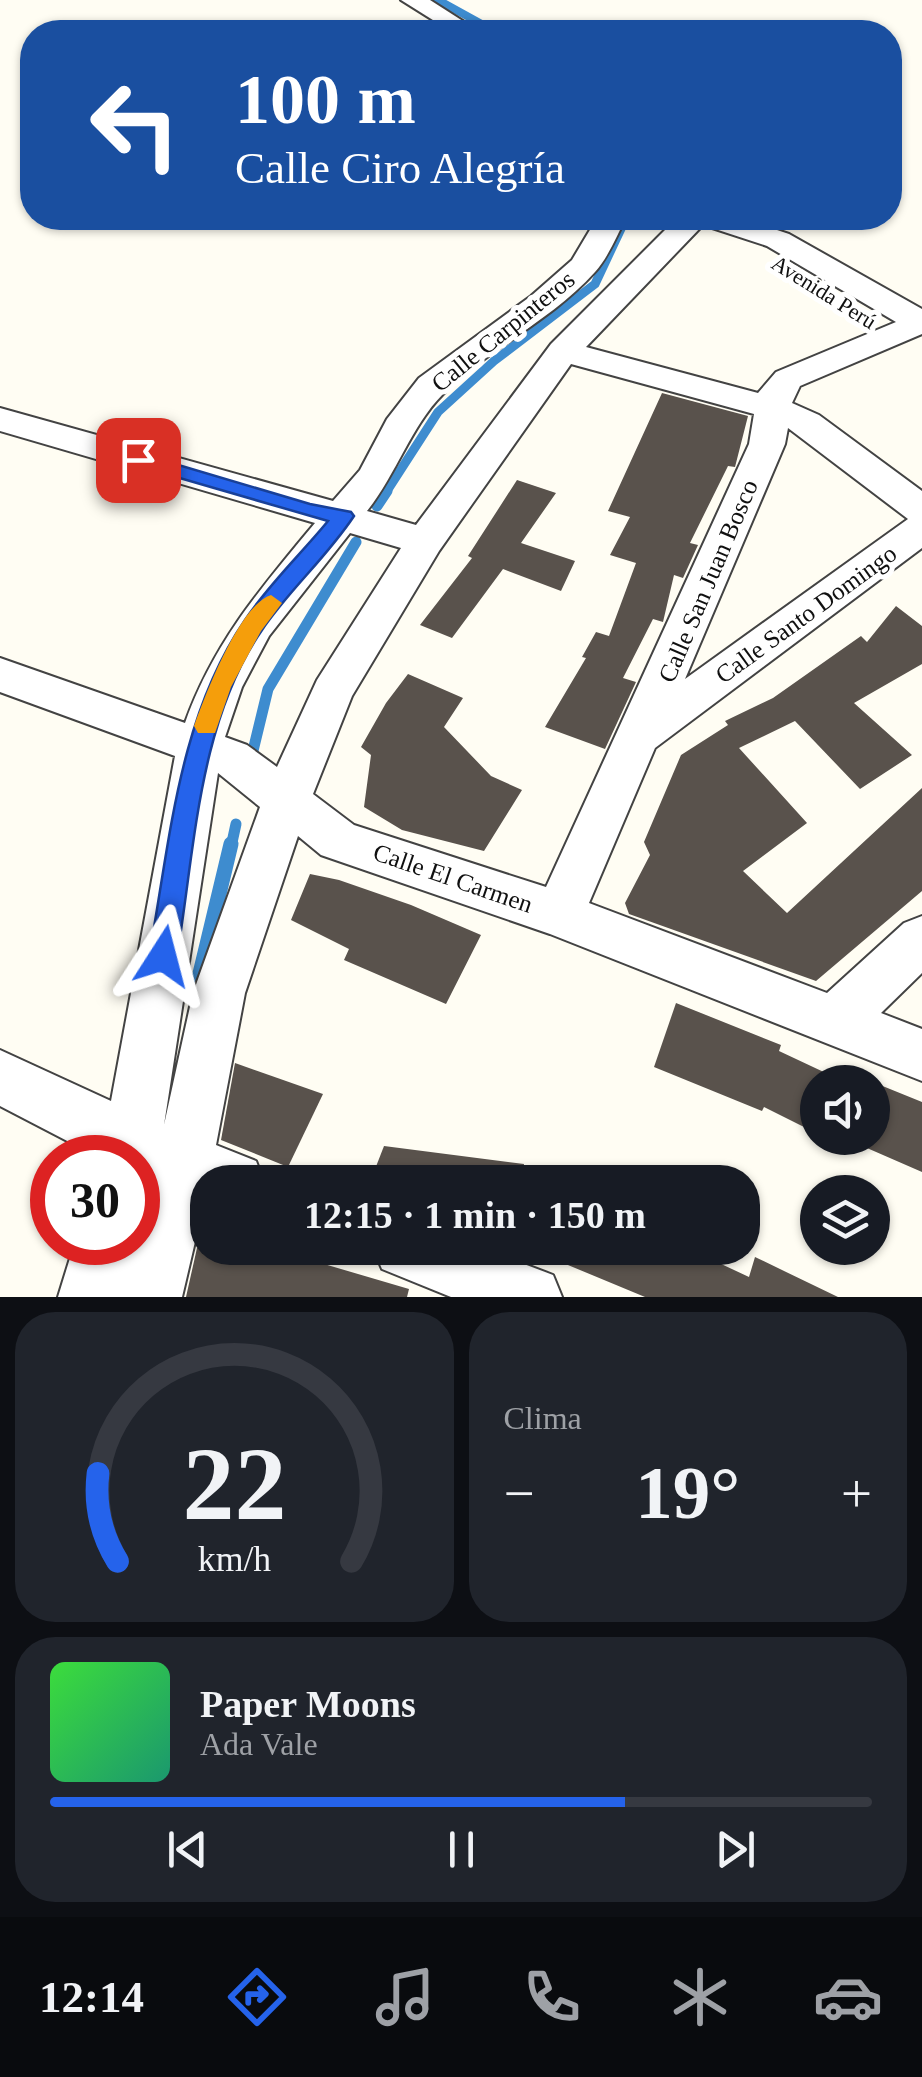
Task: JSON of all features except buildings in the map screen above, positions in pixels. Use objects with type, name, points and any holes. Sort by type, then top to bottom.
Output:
[{"type":"street","points":[[413,0],[465,20]]},
{"type":"street","points":[[454,0],[472,20]]},
{"type":"street","name":"Calle Carpinteros","points":[[171,1161],[199,748],[220,686],[253,626],[375,476],[405,419],[431,386],[542,303],[585,264],[604,230]]},
{"type":"street","points":[[151,1297],[171,1161],[218,993],[286,801],[332,692],[425,541],[563,351],[700,230]]},
{"type":"street","name":"Avenida Perú","points":[[727,230],[756,249],[912,327],[922,354]]},
{"type":"street","name":"Calle San Juan Bosco","points":[[559,914],[767,444],[776,392],[788,379],[912,327]]},
{"type":"street","points":[[563,351],[773,408],[806,423],[922,510]]},
{"type":"street","points":[[0,419],[425,541]]},
{"type":"street","name":"Calle Santo Domingo","points":[[641,735],[922,528]]},
{"type":"street","name":"Calle El Carmen","points":[[0,675],[230,758],[338,840],[559,914],[922,1056]]},
{"type":"street","points":[[834,1021],[922,939]]},
{"type":"street","points":[[0,1077],[171,1161]]},
{"type":"street","points":[[89,1297],[98,1265]]},
{"type":"street","points":[[447,1265],[531,1297]]},
{"type":"waterway","points":[[438,0],[474,20]]},
{"type":"waterway","points":[[385,494],[438,412],[494,361],[595,284],[620,230]]},
{"type":"waterway","points":[[377,506],[385,494]]},
{"type":"waterway","points":[[251,759],[268,689],[356,542]]},
{"type":"waterway","points":[[231,847],[236,824]]},
{"type":"waterway","points":[[197,986],[231,844]]},
{"type":"slow traffic","points":[[206,726],[220,686],[253,626],[271,603]]},
{"type":"route","points":[[138,460],[310,511],[343,516],[253,626],[220,686],[199,748],[163,956]]}]
